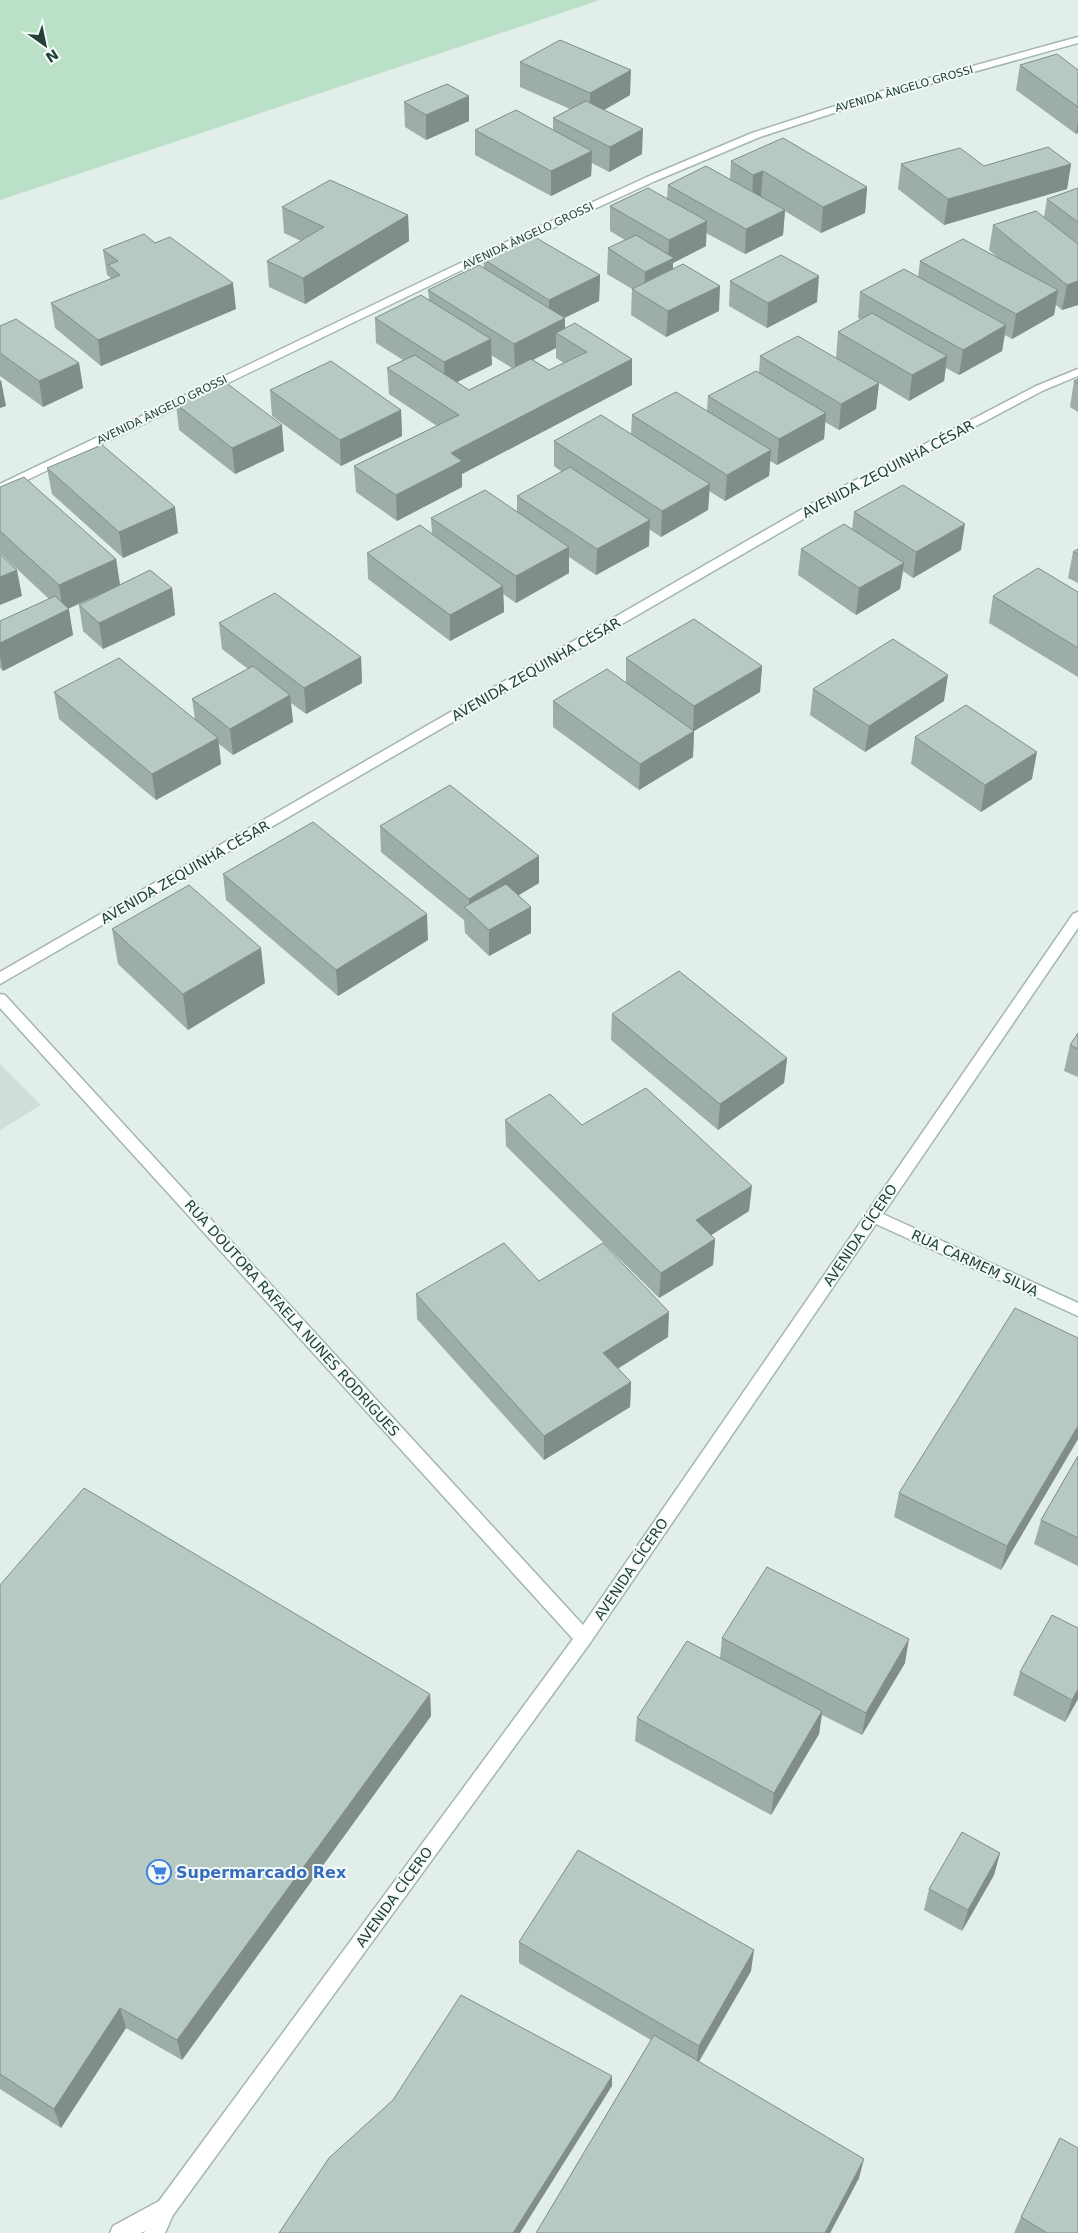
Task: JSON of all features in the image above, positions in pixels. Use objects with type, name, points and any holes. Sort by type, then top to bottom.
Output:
[{"type":"street","name":"AVENIDA ÂNGELO GROSSI","points":[[0,489],[456,269],[651,179],[747,138],[879,95],[1078,40]]},
{"type":"street","name":"AVENIDA ZEQUINHA CÉSAR","points":[[0,979],[827,500],[1040,388],[1078,372]]},
{"type":"street","name":"AVENIDA CÍCERO","points":[[154,2233],[166,2208],[584,1638],[1078,917]]},
{"type":"street","name":"RUA DOUTORA RAFAELA NUNES RODRIGUES","points":[[0,999],[584,1638]]},
{"type":"street","name":"RUA CARMEM SILVA","points":[[873,1216],[1078,1310]]},
{"type":"street","name":"AVENIDA CÍCERO","points":[[120,2233],[166,2208]]},
{"type":"shaded area","points":[[0,1064],[41,1105],[0,1130]]},
{"type":"green space","points":[[0,0],[600,0],[0,200]]},
{"type":"building","points":[[560,40],[631,70],[590,93],[520,62]]},
{"type":"building","points":[[1057,54],[1078,70],[1078,107],[1020,65]]},
{"type":"building","points":[[447,84],[469,96],[426,115],[404,102]]},
{"type":"building","points":[[586,101],[643,129],[610,147],[553,118]]},
{"type":"building","points":[[516,110],[592,151],[551,171],[475,130]]},
{"type":"building","points":[[783,138],[867,187],[823,207],[763,171],[753,175],[731,161]]},
{"type":"building","points":[[1048,147],[1071,164],[948,199],[901,164],[960,148],[984,166]]},
{"type":"building","points":[[706,166],[785,210],[746,229],[668,185]]},
{"type":"building","points":[[330,180],[408,215],[303,278],[267,261],[324,227],[282,207]]},
{"type":"building","points":[[648,188],[707,221],[669,240],[610,206]]},
{"type":"building","points":[[1078,188],[1078,222],[1047,199]]},
{"type":"building","points":[[1036,211],[1078,244],[1078,281],[1067,285],[993,225]]},
{"type":"building","points":[[144,234],[155,243],[170,237],[233,283],[98,340],[51,303],[120,275],[108,265],[118,261],[103,250]]},
{"type":"building","points":[[636,235],[674,258],[645,272],[608,248]]},
{"type":"building","points":[[533,236],[600,275],[549,300],[483,259]]},
{"type":"building","points":[[963,239],[1058,290],[1016,314],[920,261]]},
{"type":"building","points":[[781,255],[819,276],[768,303],[730,281]]},
{"type":"building","points":[[683,264],[720,286],[668,311],[632,289]]},
{"type":"building","points":[[479,265],[565,318],[514,344],[428,290]]},
{"type":"building","points":[[904,269],[1006,325],[963,350],[860,292]]},
{"type":"building","points":[[421,295],[491,339],[444,362],[375,318]]},
{"type":"building","points":[[872,313],[947,356],[912,375],[838,332]]},
{"type":"building","points":[[16,319],[79,363],[39,381],[0,353],[0,326]]},
{"type":"building","points":[[575,323],[632,359],[451,453],[462,461],[396,495],[354,466],[459,415],[387,368],[415,355],[469,390],[531,359],[549,370],[587,352],[556,333]]},
{"type":"building","points":[[798,336],[879,383],[841,404],[760,356]]},
{"type":"building","points":[[331,361],[401,410],[340,440],[270,390]]},
{"type":"building","points":[[756,371],[826,413],[779,439],[708,396]]},
{"type":"building","points":[[225,382],[282,425],[232,448],[176,404]]},
{"type":"building","points":[[676,392],[771,450],[727,475],[632,415]]},
{"type":"building","points":[[601,415],[710,484],[662,511],[554,441]]},
{"type":"building","points":[[102,445],[175,507],[119,532],[47,468]]},
{"type":"building","points":[[570,467],[650,520],[597,549],[517,496]]},
{"type":"building","points":[[24,477],[116,559],[59,585],[0,531],[0,487]]},
{"type":"building","points":[[903,485],[965,524],[916,552],[854,512]]},
{"type":"building","points":[[485,490],[569,547],[516,576],[431,518]]},
{"type":"building","points":[[844,524],[904,563],[859,588],[801,549]]},
{"type":"building","points":[[420,525],[503,586],[450,615],[367,553]]},
{"type":"building","points":[[0,554],[17,570],[0,577]]},
{"type":"building","points":[[1038,568],[1078,592],[1078,648],[993,596]]},
{"type":"building","points":[[150,570],[172,588],[99,623],[79,605]]},
{"type":"building","points":[[275,593],[361,657],[304,688],[219,623]]},
{"type":"building","points":[[55,596],[69,609],[0,643],[0,621]]},
{"type":"building","points":[[694,619],[762,666],[694,706],[626,658]]},
{"type":"building","points":[[893,639],[948,675],[869,726],[813,689]]},
{"type":"building","points":[[119,658],[218,738],[152,774],[54,692]]},
{"type":"building","points":[[253,666],[290,695],[230,729],[192,699]]},
{"type":"building","points":[[607,669],[694,731],[640,764],[553,701]]},
{"type":"building","points":[[966,705],[1037,752],[985,785],[915,737]]},
{"type":"building","points":[[450,785],[539,856],[469,899],[380,826]]},
{"type":"building","points":[[313,822],[427,914],[336,970],[223,874]]},
{"type":"building","points":[[506,884],[531,907],[489,930],[464,907]]},
{"type":"building","points":[[189,885],[261,948],[183,994],[112,929]]},
{"type":"building","points":[[679,971],[787,1058],[720,1104],[612,1014]]},
{"type":"building","points":[[1078,1033],[1078,1049],[1070,1045]]},
{"type":"building","points":[[646,1088],[752,1186],[696,1220],[715,1239],[661,1273],[505,1120],[550,1094],[582,1125]]},
{"type":"building","points":[[504,1243],[539,1281],[603,1243],[669,1312],[603,1353],[631,1382],[544,1436],[416,1294]]},
{"type":"building","points":[[1015,1308],[1078,1338],[1078,1426],[1007,1546],[899,1493]]},
{"type":"building","points":[[1078,1456],[1078,1538],[1041,1520]]},
{"type":"building","name":"Supermarcado Rex","points":[[84,1488],[430,1694],[177,2040],[120,2008],[54,2109],[0,2074],[0,1585]]},
{"type":"building","points":[[767,1567],[909,1639],[866,1713],[722,1638]]},
{"type":"building","points":[[1052,1615],[1078,1628],[1078,1689],[1072,1700],[1020,1672]]},
{"type":"building","points":[[687,1641],[822,1711],[774,1793],[637,1718]]},
{"type":"building","points":[[962,1832],[1000,1853],[968,1910],[929,1889]]},
{"type":"building","points":[[578,1850],[754,1950],[699,2046],[519,1942]]},
{"type":"building","points":[[461,1995],[612,2076],[513,2233],[279,2233],[329,2158],[393,2100]]},
{"type":"building","points":[[654,2035],[864,2159],[825,2233],[536,2233]]},
{"type":"building","points":[[1060,2138],[1078,2148],[1078,2233],[1047,2233],[1021,2217]]},
{"type":"place","name":"Supermarcado Rex","points":[[159,1872]]}]
